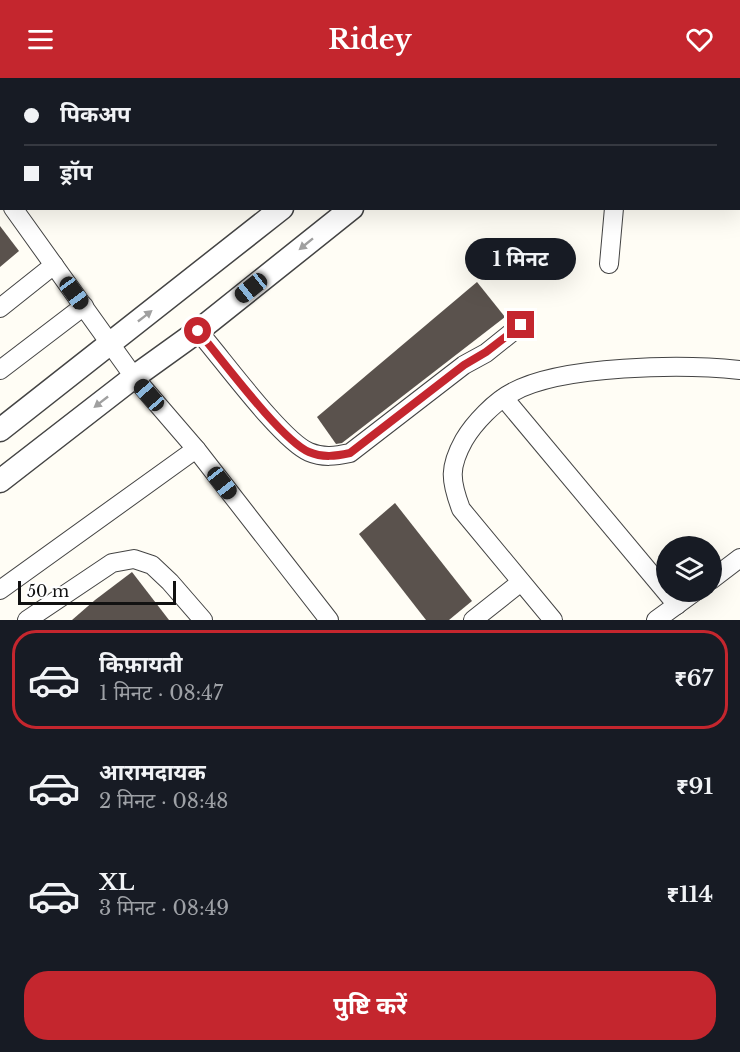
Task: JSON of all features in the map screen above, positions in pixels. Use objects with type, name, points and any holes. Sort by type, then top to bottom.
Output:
[{"type":"street","points":[[14,210],[134,377],[196,449],[329,620]]},
{"type":"street","points":[[0,430],[279,210]]},
{"type":"street","points":[[609,264],[614,210]]},
{"type":"street","points":[[0,481],[134,377],[198,331],[342,212]]},
{"type":"street","points":[[0,308],[54,265]]},
{"type":"street","points":[[0,370],[84,306]]},
{"type":"street","points":[[198,331],[280,428],[308,452],[329,457],[350,453],[464,365],[486,352],[521,325]]},
{"type":"street","points":[[553,620],[462,509],[453,489],[452,468],[457,452],[474,424],[512,392],[553,378],[623,369],[678,367],[740,370]]},
{"type":"street","points":[[504,398],[677,605]]},
{"type":"street","points":[[0,590],[196,449]]},
{"type":"street","points":[[27,620],[112,564],[134,559],[152,565],[203,620]]},
{"type":"street","points":[[722,574],[737,567]]},
{"type":"street","points":[[473,620],[521,582]]},
{"type":"street","points":[[656,620],[681,602]]},
{"type":"building","points":[[0,226],[19,251],[0,267]]},
{"type":"building","points":[[477,282],[505,317],[342,443],[336,444],[317,417]]},
{"type":"building","points":[[395,503],[472,601],[449,620],[426,620],[359,534]]},
{"type":"building","points":[[132,572],[169,620],[72,620],[95,600]]},
{"type":"route","points":[[198,331],[280,428],[308,452],[329,457],[350,453],[464,365],[486,352],[521,325]]}]
